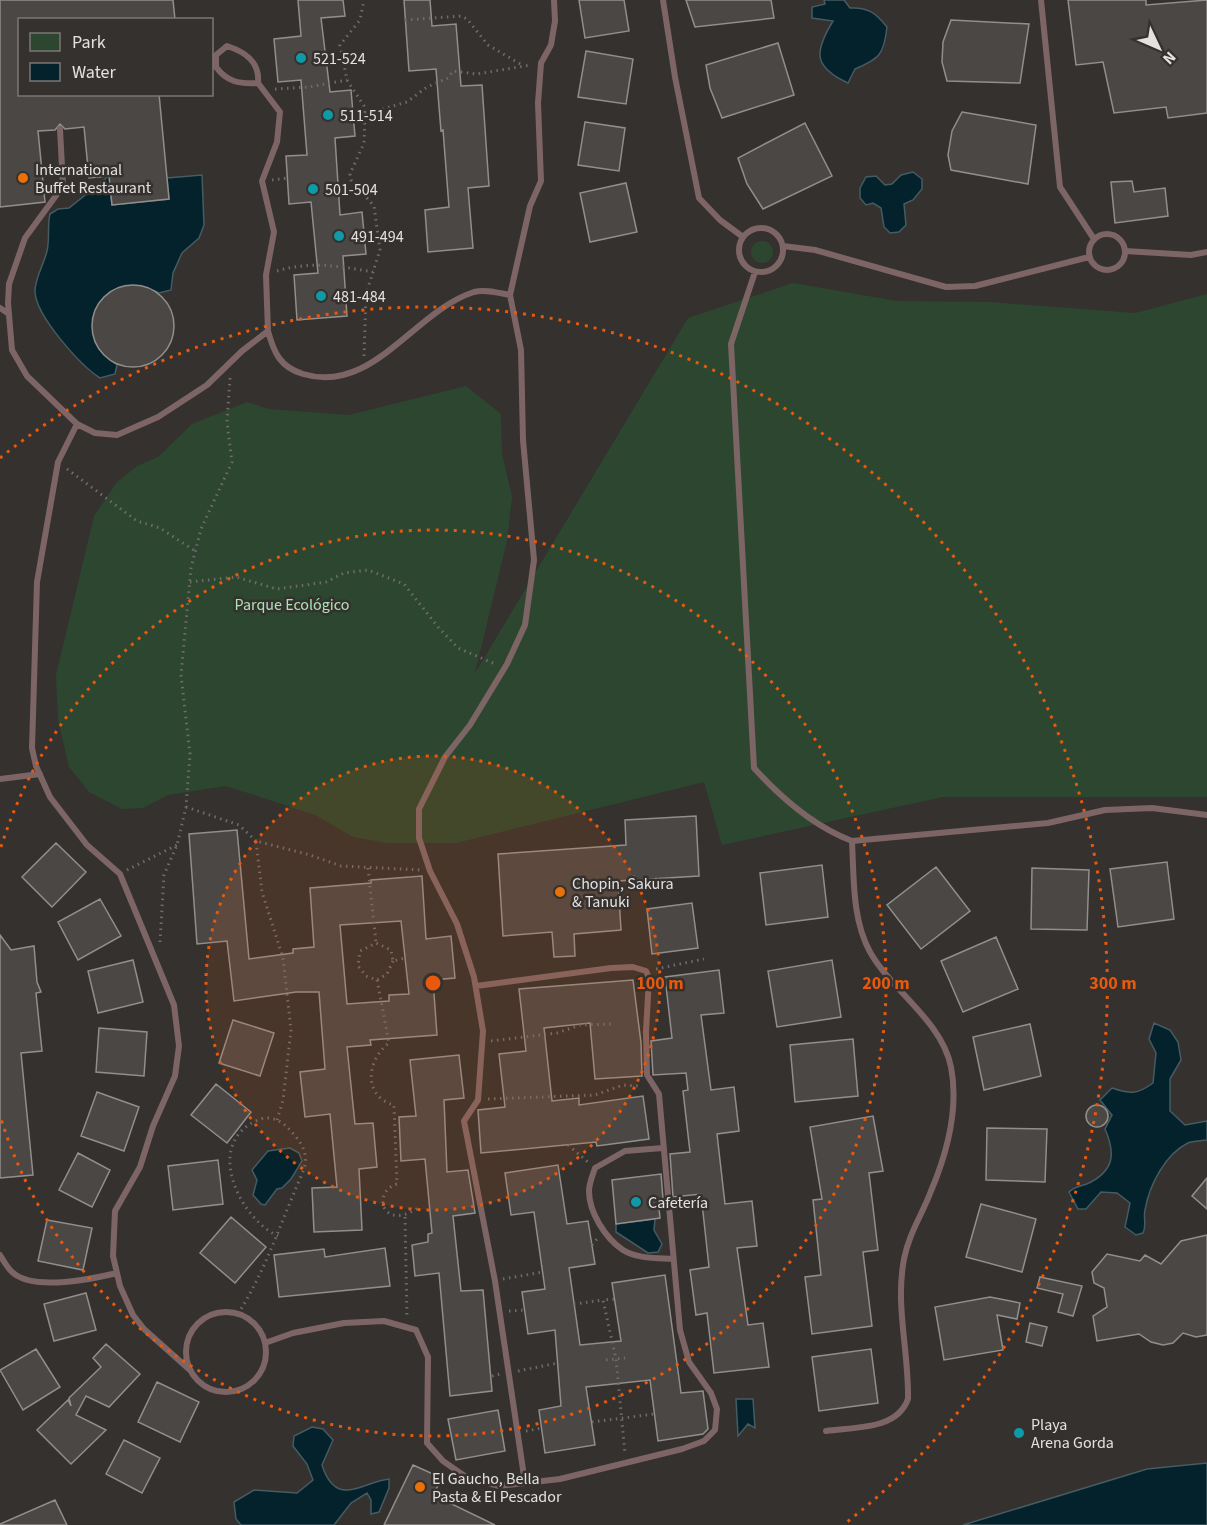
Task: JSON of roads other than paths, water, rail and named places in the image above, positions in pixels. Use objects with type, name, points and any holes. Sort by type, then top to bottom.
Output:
[{"type":"lane","points":[[525,1484],[495,1281],[464,1121],[478,1100],[483,1042],[476,986],[457,924],[433,876],[419,838],[419,808],[444,757],[470,725],[507,664],[525,625],[534,560],[523,440],[521,350],[510,295],[527,218],[541,181],[538,103],[541,63],[551,45],[555,21],[554,0]]},
{"type":"lane","points":[[663,0],[675,77],[699,198],[720,220],[743,237]]},
{"type":"lane","points":[[1041,0],[1060,187],[1094,239],[1089,256]]},
{"type":"lane","points":[[258,83],[259,73],[254,61],[242,51],[227,46],[216,55],[216,67],[226,79],[244,84],[258,83],[280,112],[277,142],[262,181],[274,232],[266,275],[268,331],[273,351],[289,370],[325,378],[364,368],[424,321],[475,292],[510,295]]},
{"type":"lane","points":[[60,129],[63,186],[25,238],[9,284],[12,350],[27,376],[77,424],[95,434],[117,435],[167,411],[207,386],[242,351],[268,331]]},
{"type":"lane","points":[[754,229],[769,229],[780,238],[783,246],[781,260],[770,271],[755,272],[748,269],[738,251],[743,237],[754,229]]},
{"type":"lane","points":[[1089,256],[1096,266],[1107,270],[1118,266],[1125,251],[1120,240],[1110,234],[1094,239]]},
{"type":"lane","points":[[783,246],[815,250],[946,286],[975,286],[1089,256]]},
{"type":"lane","points":[[1125,251],[1191,255],[1207,252]]},
{"type":"lane","points":[[755,272],[731,344],[754,768],[778,795],[826,831],[852,841],[1048,823],[1105,810],[1152,807],[1207,815]]},
{"type":"lane","points":[[0,308],[9,314]]},
{"type":"lane","points":[[77,424],[58,462],[37,582],[32,748],[50,797],[87,845],[120,874],[161,968],[174,1005],[179,1046],[175,1076],[153,1126],[140,1167],[115,1211],[114,1256],[117,1273],[133,1315],[144,1329],[210,1389],[227,1392],[244,1388],[262,1369],[265,1343],[253,1322],[238,1314],[215,1314],[200,1322],[194,1329],[187,1346],[191,1371]]},
{"type":"lane","points":[[0,779],[40,774]]},
{"type":"lane","points":[[826,1431],[888,1422],[904,1409],[908,1399],[900,1285],[910,1234],[941,1167],[950,1126],[954,1087],[950,1064],[942,1045],[871,954],[862,936],[856,908],[852,841]]},
{"type":"lane","points":[[265,1343],[293,1333],[344,1323],[384,1321],[416,1330],[428,1357],[428,1443],[443,1461],[466,1477],[499,1486],[560,1479],[704,1441],[715,1430],[717,1409],[711,1393],[689,1362],[683,1346],[659,1094],[647,1075],[646,1032],[649,978],[646,971],[633,967],[611,968],[476,986]]},
{"type":"lane","points":[[663,1148],[625,1151],[594,1168],[589,1189],[591,1209],[604,1231],[623,1250],[648,1258],[674,1259]]},
{"type":"lane","points":[[0,1255],[12,1273],[40,1282],[79,1282],[117,1273]]},
{"type":"water","points":[[824,0],[844,0],[850,8],[871,12],[887,27],[879,55],[855,69],[848,83],[828,71],[820,58],[822,42],[833,21],[812,18],[812,7],[825,4]]},
{"type":"water","points":[[913,172],[922,179],[922,189],[913,200],[904,204],[906,225],[899,232],[890,233],[884,227],[881,208],[873,203],[866,205],[860,198],[860,188],[866,177],[876,176],[885,185],[892,184],[901,175]]},
{"type":"water","points":[[202,175],[204,225],[199,238],[182,253],[173,273],[171,290],[159,293],[140,287],[122,287],[108,294],[98,305],[93,319],[94,334],[102,350],[117,365],[115,374],[100,378],[91,372],[60,339],[42,313],[37,301],[35,286],[47,251],[50,214],[58,209],[69,208],[109,176],[112,205],[169,199],[167,178]]},
{"type":"water","points":[[1154,1023],[1170,1030],[1178,1042],[1181,1060],[1170,1079],[1170,1111],[1185,1125],[1207,1121],[1207,1140],[1188,1143],[1165,1163],[1150,1191],[1143,1233],[1136,1235],[1125,1227],[1130,1203],[1117,1193],[1101,1192],[1086,1209],[1078,1209],[1069,1192],[1099,1177],[1109,1166],[1111,1152],[1105,1129],[1112,1115],[1100,1100],[1112,1088],[1133,1092],[1142,1090],[1153,1083],[1156,1053],[1149,1039]]},
{"type":"water","points":[[290,1148],[299,1153],[302,1161],[291,1179],[282,1188],[277,1189],[265,1205],[261,1204],[253,1195],[257,1180],[252,1170],[268,1151]]},
{"type":"water","points":[[655,1219],[654,1230],[662,1244],[658,1252],[648,1253],[616,1232],[616,1224]]},
{"type":"water","points":[[736,1399],[753,1399],[755,1428],[748,1424],[738,1436]]},
{"type":"water","points":[[312,1427],[323,1429],[333,1440],[322,1465],[335,1486],[342,1490],[351,1490],[389,1479],[389,1488],[379,1512],[371,1514],[371,1500],[367,1493],[351,1503],[334,1525],[241,1525],[236,1519],[234,1502],[254,1490],[297,1493],[313,1480],[307,1464],[293,1446],[294,1436]]},
{"type":"water","points":[[1207,1463],[1207,1525],[963,1525],[1147,1469]]},
{"type":"place","name":"521-524","points":[[301,58]]},
{"type":"place","name":"511-514","points":[[328,115]]},
{"type":"place","name":"International Buffet Restaurant","points":[[23,178]]},
{"type":"place","name":"501-504","points":[[313,189]]},
{"type":"place","name":"491-494","points":[[339,236]]},
{"type":"place","name":"481-484","points":[[321,296]]},
{"type":"place","name":"Chopin, Sakura & Tanuki","points":[[560,892]]},
{"type":"place","name":"Cafetería","points":[[636,1202]]},
{"type":"place","name":"Playa Arena Gorda","points":[[1019,1433]]},
{"type":"place","name":"El Gaucho, Bella Pasta & El Pescador","points":[[420,1487]]},
{"type":"park label","name":"Parque Ecológico","points":[[292,604]]}]
